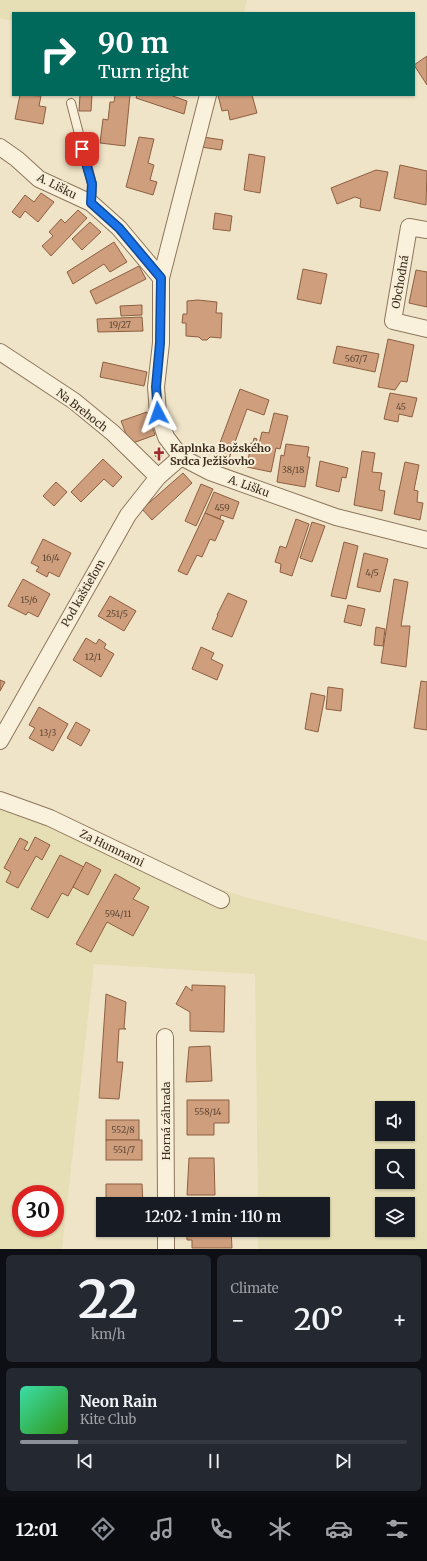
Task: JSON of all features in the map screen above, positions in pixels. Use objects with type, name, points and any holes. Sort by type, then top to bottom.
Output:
[{"type":"street","name":"A. Lišku","points":[[208,96],[161,278],[160,343],[156,387],[158,413],[166,437],[181,457],[210,472],[336,517],[427,540]]},
{"type":"street","name":"A. Lišku","points":[[0,147],[17,159],[39,179],[91,203],[119,228],[161,278]]},
{"type":"street","name":"Obchodná","points":[[427,230],[410,227],[393,321],[427,329]]},
{"type":"street","name":"Na Brehoch","points":[[0,352],[74,401],[112,433],[158,477]]},
{"type":"street","name":"Pod kaštieľom","points":[[0,741],[128,515],[158,477],[181,457]]},
{"type":"street","name":"Za Humnami","points":[[0,800],[50,818],[221,900]]},
{"type":"street","name":"Horná záhrada","points":[[166,1037],[166,1197]]},
{"type":"street","points":[[166,1237],[166,1249]]},
{"type":"lane","points":[[71,103],[92,184],[91,203]]},
{"type":"shaded area","points":[[0,0],[247,0],[244,12],[12,12],[12,21],[0,18]]},
{"type":"shaded area","points":[[0,809],[188,879],[245,897],[427,941],[427,1249],[258,1249],[258,1237],[330,1237],[330,1197],[258,1197],[255,974],[94,964],[64,1231],[64,1185],[12,1185],[12,1237],[63,1237],[62,1249],[0,1249]]},
{"type":"building","points":[[427,56],[427,85],[415,67],[415,64]]},
{"type":"building","points":[[20,96],[41,96],[39,106],[46,107],[43,124],[15,119]]},
{"type":"building","points":[[80,96],[92,96],[91,111],[79,111]]},
{"type":"building","points":[[115,96],[130,96],[125,146],[100,143],[103,119],[108,120],[110,102],[114,102]]},
{"type":"building","points":[[137,96],[173,96],[187,101],[184,114],[136,98]]},
{"type":"building","points":[[218,96],[252,96],[257,113],[230,120],[228,110],[222,111]]},
{"type":"building","points":[[139,137],[154,139],[148,163],[154,165],[150,180],[157,182],[153,195],[126,187]]},
{"type":"building","points":[[203,137],[223,140],[221,150],[201,147]]},
{"type":"building","points":[[249,154],[265,157],[260,193],[244,190]]},
{"type":"building","points":[[400,165],[427,171],[426,205],[394,198]]},
{"type":"building","points":[[376,170],[388,172],[380,211],[360,207],[361,199],[355,197],[337,204],[331,188]]},
{"type":"building","points":[[41,193],[54,202],[38,222],[25,211],[20,218],[12,212],[25,195],[34,202]]},
{"type":"building","points":[[78,210],[87,218],[51,256],[42,246],[53,236],[49,232],[61,219],[65,223]]},
{"type":"building","points":[[215,213],[232,216],[230,231],[213,229]]},
{"type":"building","points":[[90,222],[101,232],[82,250],[72,239]]},
{"type":"building","points":[[114,242],[127,262],[110,272],[104,264],[73,284],[67,272]]},
{"type":"building","points":[[139,266],[146,279],[96,304],[90,291]]},
{"type":"building","points":[[303,269],[327,274],[321,304],[297,299]]},
{"type":"building","points":[[416,270],[427,272],[427,307],[409,303]]},
{"type":"building","points":[[198,300],[217,302],[216,313],[222,313],[221,338],[210,337],[207,340],[202,340],[199,337],[186,336],[186,323],[182,323],[183,314],[187,314],[187,301]]},
{"type":"building","points":[[142,305],[142,315],[121,316],[120,306]]},
{"type":"building","points":[[142,317],[143,331],[98,332],[97,319]]},
{"type":"building","points":[[388,339],[414,345],[407,382],[401,381],[395,390],[378,387]]},
{"type":"building","points":[[337,346],[379,354],[375,372],[333,363]]},
{"type":"building","points":[[103,362],[147,372],[144,386],[100,377]]},
{"type":"building","points":[[240,389],[269,400],[264,415],[247,409],[227,464],[214,459]]},
{"type":"building","points":[[390,393],[417,398],[412,417],[399,414],[398,422],[384,419]]},
{"type":"building","points":[[147,412],[155,435],[130,444],[121,421]]},
{"type":"building","points":[[274,413],[288,416],[280,449],[276,448],[271,472],[247,467],[251,443],[253,443],[254,438],[257,439],[256,444],[259,444],[262,432],[269,433]]},
{"type":"building","points":[[286,444],[309,447],[307,457],[310,457],[305,487],[277,482],[281,455],[284,456]]},
{"type":"building","name":"Kaplnka Božského Srdca Ježišovho","points":[[158,450],[163,453],[160,459],[155,456]]},
{"type":"building","points":[[362,451],[375,453],[372,472],[382,473],[379,490],[385,491],[382,511],[354,505]]},
{"type":"building","points":[[103,459],[122,477],[113,487],[104,479],[81,502],[71,492]]},
{"type":"building","points":[[320,461],[348,468],[346,478],[342,477],[339,492],[316,486]]},
{"type":"building","points":[[405,462],[419,465],[414,490],[418,491],[417,502],[423,503],[420,520],[394,514]]},
{"type":"building","points":[[183,473],[192,483],[152,520],[142,509]]},
{"type":"building","points":[[56,482],[67,492],[54,506],[43,496]]},
{"type":"building","points":[[201,484],[213,489],[196,526],[185,521]]},
{"type":"building","points":[[214,492],[239,502],[233,519],[221,515],[220,519],[205,513]]},
{"type":"building","points":[[205,513],[224,521],[215,541],[210,539],[202,557],[197,555],[187,575],[178,571]]},
{"type":"building","points":[[296,519],[309,524],[292,576],[280,572],[281,564],[275,562],[280,546],[286,548]]},
{"type":"building","points":[[312,522],[325,526],[312,562],[300,558]]},
{"type":"building","points":[[43,539],[71,553],[59,577],[49,572],[47,577],[36,571],[39,567],[31,563]]},
{"type":"building","points":[[344,542],[358,546],[346,599],[331,596]]},
{"type":"building","points":[[364,553],[388,559],[380,592],[357,587]]},
{"type":"building","points":[[23,579],[50,594],[38,617],[28,612],[26,615],[8,606]]},
{"type":"building","points":[[394,579],[408,582],[401,626],[410,626],[406,667],[381,663]]},
{"type":"building","points":[[228,593],[247,601],[232,637],[212,629]]},
{"type":"building","points":[[110,596],[136,611],[124,631],[98,616]]},
{"type":"building","points":[[348,605],[365,609],[361,626],[344,622]]},
{"type":"building","points":[[376,627],[385,629],[383,646],[374,645]]},
{"type":"building","points":[[86,638],[96,644],[99,639],[106,644],[104,648],[114,654],[101,677],[73,660]]},
{"type":"building","points":[[201,647],[214,653],[211,659],[223,665],[217,680],[192,669]]},
{"type":"building","points":[[0,680],[5,682],[0,691]]},
{"type":"building","points":[[421,681],[427,682],[427,730],[414,728]]},
{"type":"building","points":[[328,687],[343,689],[341,711],[326,709]]},
{"type":"building","points":[[311,693],[325,696],[318,732],[305,729]]},
{"type":"building","points":[[39,707],[68,724],[53,751],[29,738],[35,728],[29,725]]},
{"type":"building","points":[[76,722],[90,730],[81,746],[67,738]]},
{"type":"building","points":[[35,837],[50,845],[42,860],[36,856],[18,888],[6,882],[11,872],[4,868],[20,838],[28,842],[24,849],[28,851]]},
{"type":"building","points":[[60,855],[84,867],[68,896],[62,893],[48,918],[31,909]]},
{"type":"building","points":[[86,862],[101,870],[88,895],[73,887]]},
{"type":"building","points":[[115,874],[140,888],[133,899],[149,907],[133,936],[107,922],[91,952],[76,944]]},
{"type":"building","points":[[192,985],[225,986],[224,1032],[190,1031],[190,1012],[176,1004],[186,986],[192,991]]},
{"type":"building","points":[[106,994],[126,1002],[124,1028],[126,1029],[119,1029],[117,1062],[123,1062],[119,1099],[99,1098]]},
{"type":"building","points":[[210,1046],[212,1081],[186,1082],[189,1047]]},
{"type":"building","points":[[187,1100],[229,1100],[229,1123],[214,1123],[214,1135],[187,1135]]},
{"type":"building","points":[[106,1120],[139,1120],[139,1140],[106,1140]]},
{"type":"building","points":[[106,1140],[142,1140],[142,1160],[106,1160]]},
{"type":"building","points":[[189,1158],[214,1158],[215,1195],[187,1195]]},
{"type":"building","points":[[106,1184],[142,1184],[143,1197],[106,1197]]},
{"type":"building","points":[[187,1237],[231,1237],[232,1248],[192,1248],[192,1240],[187,1240]]},
{"type":"place","name":"Kaplnka Božského Srdca Ježišovho","points":[[159,454]]},
{"type":"route","points":[[82,149],[92,184],[91,203],[119,228],[161,278],[160,343],[156,387],[158,413]]}]
